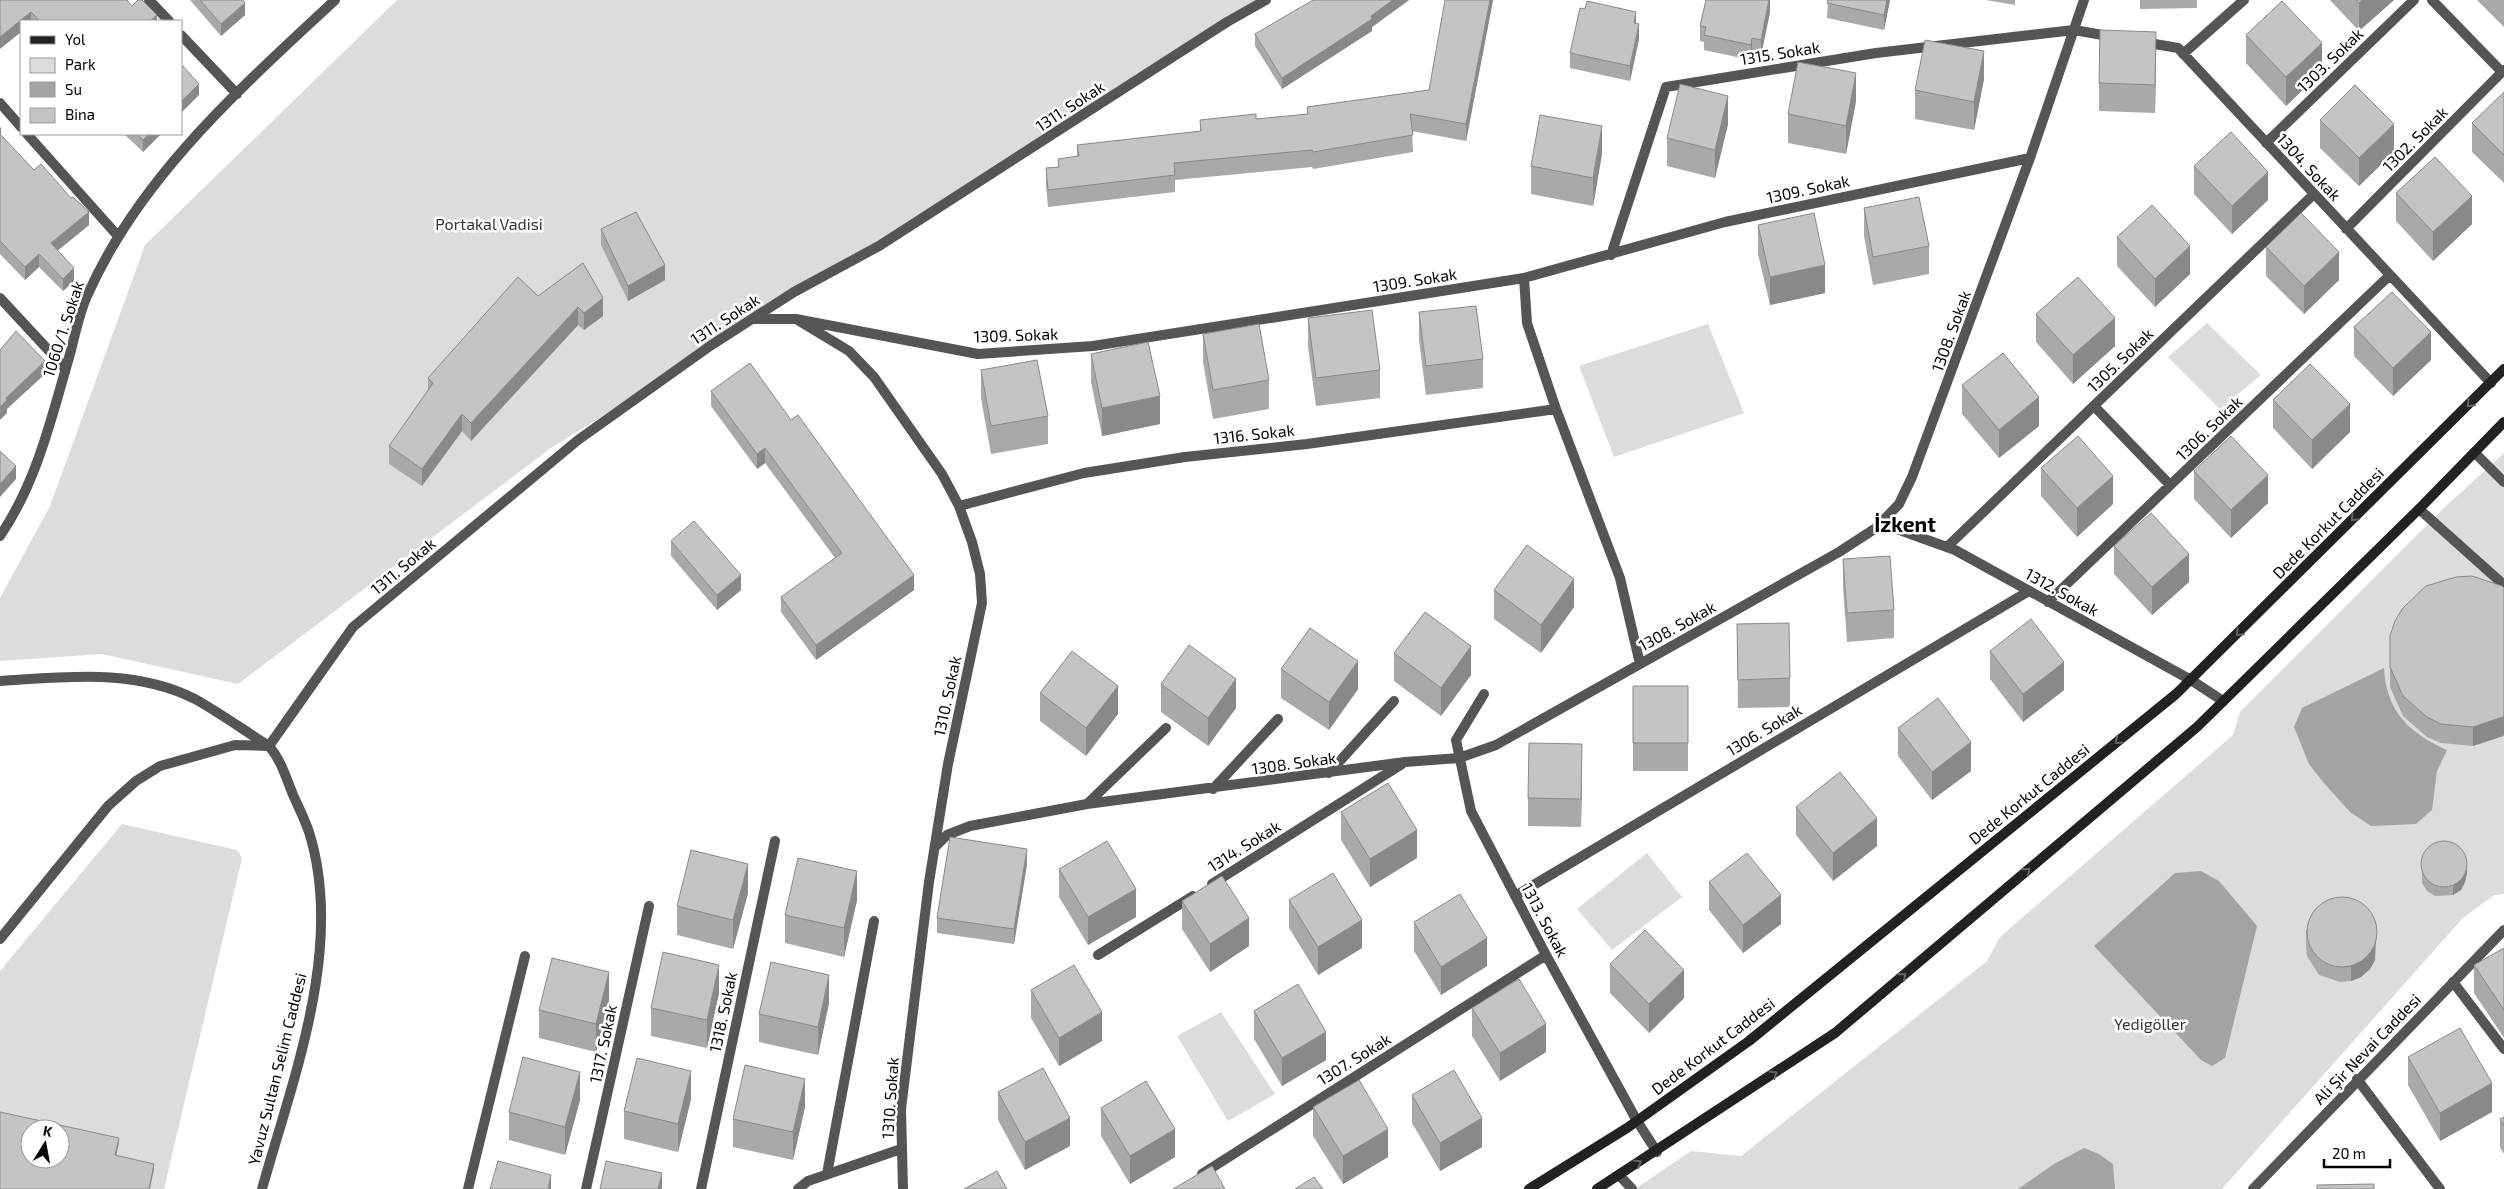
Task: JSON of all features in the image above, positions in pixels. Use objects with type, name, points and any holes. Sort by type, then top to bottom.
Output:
[{"type":"main road","name":"Dede Korkut Caddesi","points":[[1529,1189],[1637,1121],[1748,1041],[2168,700],[2191,680],[2504,369]]},
{"type":"main road","points":[[1597,1189],[1835,1033],[2197,726],[2419,510],[2504,422]]},
{"type":"street","points":[[149,0],[168,20]]},
{"type":"street","points":[[317,0],[325,9]]},
{"type":"street","name":"1060/1. Sokak","points":[[0,536],[15,513],[34,473],[85,298],[117,235],[151,188],[237,94],[335,0]]},
{"type":"street","name":"1311. Sokak","points":[[270,746],[353,627],[578,440],[710,346],[794,292],[879,246],[1227,22],[1266,0]]},
{"type":"street","name":"1308. Sokak","points":[[935,847],[948,835],[970,826],[1087,804],[1213,789],[1405,762],[1459,758],[1496,745],[1840,552],[1880,523],[1899,504],[1920,460],[2030,158],[2084,0]]},
{"type":"street","points":[[2183,54],[2244,0]]},
{"type":"street","name":"1303. Sokak","points":[[2266,142],[2414,0]]},
{"type":"street","points":[[2432,0],[2503,71]]},
{"type":"street","name":"1304. Sokak","points":[[2074,30],[2178,48],[2491,383]]},
{"type":"street","name":"1315. Sokak","points":[[1611,255],[1666,87],[1876,52],[2074,30]]},
{"type":"street","points":[[182,35],[237,94]]},
{"type":"street","name":"1302. Sokak","points":[[2346,229],[2503,71]]},
{"type":"street","points":[[0,103],[20,126]]},
{"type":"street","points":[[28,135],[117,235]]},
{"type":"street","name":"1309. Sokak","points":[[796,319],[978,354],[1093,346],[1524,278],[1724,222],[2030,158]]},
{"type":"street","name":"1305. Sokak","points":[[1948,547],[2314,194]]},
{"type":"street","name":"1306. Sokak","points":[[2048,602],[2390,275]]},
{"type":"street","points":[[1524,278],[1527,323],[1556,409],[1620,578],[1640,664]]},
{"type":"street","points":[[0,298],[65,368]]},
{"type":"street","points":[[752,319],[796,319]]},
{"type":"street","name":"1310. Sokak","points":[[796,319],[849,351],[874,377],[942,474],[959,506],[972,542],[980,574],[982,603],[948,764],[935,847],[901,1109],[903,1189]]},
{"type":"street","points":[[2094,406],[2170,485]]},
{"type":"street","name":"1316. Sokak","points":[[959,506],[1103,470],[1185,457],[1307,444],[1556,409]]},
{"type":"street","points":[[2475,452],[2504,482]]},
{"type":"street","points":[[2419,510],[2504,585]]},
{"type":"street","name":"1312. Sokak","points":[[1880,523],[1948,547],[2191,680],[2223,701]]},
{"type":"street","name":"1306. Sokak","points":[[1515,896],[2029,591]]},
{"type":"street","points":[[0,681],[95,676],[149,683],[194,699],[270,746]]},
{"type":"street","name":"1313. Sokak","points":[[1484,694],[1456,740],[1471,811],[1546,955],[1656,1152]]},
{"type":"street","points":[[1329,773],[1394,701]]},
{"type":"street","points":[[1213,789],[1278,719]]},
{"type":"street","points":[[1087,804],[1166,728]]},
{"type":"street","points":[[0,938],[108,806],[136,781],[160,766],[235,745],[270,746]]},
{"type":"street","name":"Yavuz Sultan Selim Caddesi","points":[[262,1189],[302,1047],[318,975],[321,927],[318,876],[309,831],[278,757],[270,746]]},
{"type":"street","name":"1314. Sokak","points":[[1098,956],[1405,762]]},
{"type":"street","name":"1318. Sokak","points":[[701,1189],[775,841]]},
{"type":"street","name":"1317. Sokak","points":[[586,1189],[649,906]]},
{"type":"street","points":[[827,1174],[874,920]]},
{"type":"street","name":"Ali Şir Nevai Caddesi","points":[[2252,1189],[2504,930]]},
{"type":"street","name":"1307. Sokak","points":[[1194,1179],[1546,955]]},
{"type":"street","points":[[468,1189],[525,956]]},
{"type":"street","points":[[2453,982],[2504,1049]]},
{"type":"street","points":[[2357,1080],[2440,1189]]},
{"type":"street","points":[[798,1189],[808,1181],[902,1149]]},
{"type":"street","points":[[1619,1175],[1632,1189]]},
{"type":"green space","name":"Portakal Vadisi","points":[[397,0],[1272,0],[551,448],[238,684],[102,654],[0,661],[0,598],[50,506],[145,245]]},
{"type":"green space","points":[[2207,323],[2261,375],[2220,409],[2168,357]]},
{"type":"green space","points":[[1708,324],[1744,413],[1614,457],[1579,366]]},
{"type":"green space","name":"Yedigöller","points":[[2504,453],[2504,894],[2494,895],[2463,918],[2222,1189],[1635,1189],[1691,1151],[1741,1156],[1987,961],[2000,937],[2233,735],[2240,712],[2445,507]]},
{"type":"green space","points":[[122,824],[237,850],[242,858],[164,1189],[0,1189],[0,971]]},
{"type":"green space","points":[[1647,853],[1682,897],[1612,950],[1577,909]]},
{"type":"green space","points":[[1221,1012],[1275,1094],[1228,1121],[1177,1036]]},
{"type":"water","points":[[2384,668],[2389,697],[2402,719],[2421,736],[2447,750],[2437,771],[2432,810],[2416,824],[2371,826],[2350,812],[2309,764],[2294,727],[2302,708]]},
{"type":"water","points":[[2201,871],[2219,881],[2257,926],[2225,1058],[2212,1066],[2201,1060],[2094,946],[2175,873]]},
{"type":"water","points":[[2084,1148],[2099,1154],[2113,1164],[2115,1189],[2018,1189],[2054,1164]]},
{"type":"building","points":[[0,0],[127,0],[132,6],[138,0],[142,0],[157,15],[151,20],[39,20],[31,12],[0,37]]},
{"type":"building","points":[[200,0],[243,0],[245,3],[221,24]]},
{"type":"building","points":[[1313,0],[1393,0],[1371,16],[1372,19],[1282,78],[1255,34]]},
{"type":"building","points":[[1445,0],[1490,0],[1466,124],[1410,114],[1413,135],[1313,152],[1312,150],[1174,163],[1175,175],[1048,190],[1046,168],[1059,167],[1058,159],[1079,156],[1077,145],[1201,131],[1200,120],[1256,114],[1256,119],[1308,114],[1307,107],[1429,90]]},
{"type":"building","points":[[1706,0],[1769,0],[1761,40],[1752,38],[1751,45],[1704,35],[1706,27],[1700,26]]},
{"type":"building","points":[[1828,0],[1887,0],[1884,15],[1827,3]]},
{"type":"building","points":[[1587,1],[1636,12],[1634,23],[1639,24],[1630,66],[1570,53],[1580,8],[1585,9]]},
{"type":"building","points":[[2282,1],[2322,43],[2286,77],[2246,35]]},
{"type":"building","points":[[2100,30],[2156,32],[2155,85],[2099,83]]},
{"type":"building","points":[[1925,40],[1984,51],[1974,102],[1915,90]]},
{"type":"building","points":[[1798,62],[1856,73],[1846,126],[1788,114]]},
{"type":"building","points":[[182,65],[199,84],[182,101]]},
{"type":"building","points":[[1680,84],[1728,96],[1715,150],[1667,138]]},
{"type":"building","points":[[2355,85],[2394,124],[2359,158],[2320,120]]},
{"type":"building","points":[[2504,92],[2504,155],[2472,123]]},
{"type":"building","points":[[1540,115],[1602,126],[1593,178],[1531,166]]},
{"type":"building","points":[[2231,132],[2268,172],[2232,206],[2194,166]]},
{"type":"building","points":[[0,134],[34,170],[41,164],[71,198],[73,197],[89,212],[51,243],[74,268],[63,279],[39,254],[25,267],[0,241]]},
{"type":"building","points":[[138,135],[148,135],[143,140]]},
{"type":"building","points":[[2435,157],[2472,196],[2433,232],[2396,193]]},
{"type":"building","points":[[1919,197],[1929,246],[1873,257],[1864,208]]},
{"type":"building","points":[[2152,205],[2190,246],[2155,279],[2117,237]]},
{"type":"building","points":[[636,212],[665,265],[628,286],[601,229]]},
{"type":"building","points":[[1814,213],[1825,265],[1770,277],[1758,225]]},
{"type":"building","points":[[2301,213],[2339,252],[2304,286],[2266,247]]},
{"type":"building","points":[[583,263],[603,298],[584,313],[578,307],[471,423],[462,414],[422,469],[389,446],[433,383],[428,378],[518,277],[538,296]]},
{"type":"building","points":[[2078,277],[2115,318],[2073,355],[2036,314]]},
{"type":"building","points":[[2392,292],[2431,332],[2393,368],[2354,327]]},
{"type":"building","points":[[1476,306],[1483,359],[1426,366],[1419,312]]},
{"type":"building","points":[[1372,310],[1380,370],[1316,378],[1308,318]]},
{"type":"building","points":[[1259,324],[1269,380],[1213,390],[1203,334]]},
{"type":"building","points":[[16,331],[45,361],[6,398],[7,400],[0,407],[0,350]]},
{"type":"building","points":[[1148,342],[1160,396],[1102,408],[1091,354]]},
{"type":"building","points":[[2003,353],[2039,397],[1999,430],[1962,385]]},
{"type":"building","points":[[1037,360],[1048,416],[991,426],[981,370]]},
{"type":"building","points":[[750,363],[791,420],[798,415],[914,575],[816,645],[781,597],[842,553],[765,448],[757,454],[711,391]]},
{"type":"building","points":[[2310,364],[2350,404],[2312,440],[2273,400]]},
{"type":"building","points":[[2078,436],[2113,476],[2077,508],[2041,468]]},
{"type":"building","points":[[2231,436],[2268,475],[2231,510],[2194,471]]},
{"type":"building","points":[[0,451],[16,466],[0,484]]},
{"type":"building","points":[[2151,513],[2189,554],[2152,587],[2114,546]]},
{"type":"building","points":[[694,521],[741,575],[717,595],[671,541]]},
{"type":"building","points":[[1527,545],[1574,579],[1541,625],[1494,590]]},
{"type":"building","points":[[1890,556],[1894,610],[1847,613],[1843,559]]},
{"type":"building","points":[[2472,576],[2504,588],[2504,715],[2503,717],[2473,727],[2441,724],[2427,717],[2403,696],[2390,667],[2390,636],[2395,621],[2403,608],[2426,586],[2456,577]]},
{"type":"building","points":[[1425,612],[1471,646],[1441,688],[1394,653]]},
{"type":"building","points":[[2031,619],[2064,662],[2023,694],[1990,651]]},
{"type":"building","points":[[1789,623],[1790,678],[1738,680],[1737,624]]},
{"type":"building","points":[[1310,628],[1358,661],[1329,702],[1281,669]]},
{"type":"building","points":[[1189,645],[1236,679],[1208,718],[1161,684]]},
{"type":"building","points":[[1072,651],[1118,686],[1086,728],[1040,693]]},
{"type":"building","points":[[1633,686],[1688,686],[1688,743],[1633,743]]},
{"type":"building","points":[[1938,698],[1971,742],[1932,772],[1898,728]]},
{"type":"building","points":[[1529,743],[1582,744],[1581,799],[1528,798]]},
{"type":"building","points":[[1840,772],[1877,818],[1833,853],[1796,807]]},
{"type":"building","points":[[1388,783],[1417,830],[1370,859],[1341,812]]},
{"type":"building","points":[[950,837],[1027,849],[1014,929],[937,918]]},
{"type":"building","points":[[1107,841],[1136,889],[1088,917],[1059,869]]},
{"type":"building","points":[[2444,841],[2457,845],[2463,851],[2467,864],[2463,877],[2457,883],[2444,887],[2431,883],[2425,877],[2421,864],[2425,851],[2431,845]]},
{"type":"building","points":[[691,850],[748,864],[733,920],[677,906]]},
{"type":"building","points":[[1747,853],[1781,895],[1743,925],[1709,882]]},
{"type":"building","points":[[798,858],[857,871],[844,928],[785,915]]},
{"type":"building","points":[[1333,873],[1362,920],[1318,947],[1289,900]]},
{"type":"building","points":[[1222,876],[1249,918],[1210,944],[1182,901]]},
{"type":"building","points":[[1460,894],[1487,938],[1441,967],[1414,922]]},
{"type":"building","points":[[2342,897],[2355,900],[2367,907],[2374,919],[2377,932],[2374,945],[2367,957],[2355,964],[2342,967],[2329,964],[2317,957],[2310,945],[2307,932],[2310,919],[2317,907],[2329,900]]},
{"type":"building","points":[[1645,930],[1684,970],[1649,1004],[1610,964]]},
{"type":"building","points":[[2504,948],[2504,1010],[2474,965]]},
{"type":"building","points":[[663,952],[719,965],[707,1020],[651,1008]]},
{"type":"building","points":[[552,958],[609,972],[596,1024],[539,1010]]},
{"type":"building","points":[[771,962],[829,975],[818,1027],[759,1014]]},
{"type":"building","points":[[1074,965],[1102,1012],[1059,1038],[1031,990]]},
{"type":"building","points":[[1519,979],[1546,1024],[1500,1053],[1472,1008]]},
{"type":"building","points":[[1298,984],[1326,1032],[1282,1058],[1254,1011]]},
{"type":"building","points":[[2460,1028],[2492,1083],[2440,1113],[2408,1057]]},
{"type":"building","points":[[523,1057],[580,1072],[565,1127],[509,1112]]},
{"type":"building","points":[[637,1058],[691,1071],[678,1124],[624,1111]]},
{"type":"building","points":[[745,1065],[805,1079],[793,1132],[733,1119]]},
{"type":"building","points":[[1043,1068],[1070,1118],[1025,1142],[998,1092]]},
{"type":"building","points":[[1454,1070],[1482,1118],[1440,1143],[1412,1095]]},
{"type":"building","points":[[1359,1080],[1388,1129],[1343,1156],[1313,1107]]},
{"type":"building","points":[[1146,1081],[1175,1129],[1130,1156],[1101,1108]]},
{"type":"building","points":[[0,1112],[32,1119],[20,1119],[20,1169],[70,1169],[70,1127],[119,1138],[115,1155],[154,1164],[149,1189],[0,1189]]},
{"type":"building","points":[[2504,1117],[2504,1126],[2500,1119]]},
{"type":"building","points":[[498,1161],[551,1175],[548,1189],[490,1189]]},
{"type":"building","points":[[606,1161],[662,1173],[658,1189],[600,1189]]},
{"type":"building","points":[[1212,1166],[1225,1189],[1173,1189]]},
{"type":"building","points":[[997,1171],[1007,1189],[964,1189]]},
{"type":"building","points":[[1314,1177],[1323,1189],[1295,1189]]},
{"type":"building","points":[[2374,1184],[2374,1189],[2317,1189],[2317,1185]]},
{"type":"district","name":"İzkent","points":[[1905,525]]}]
